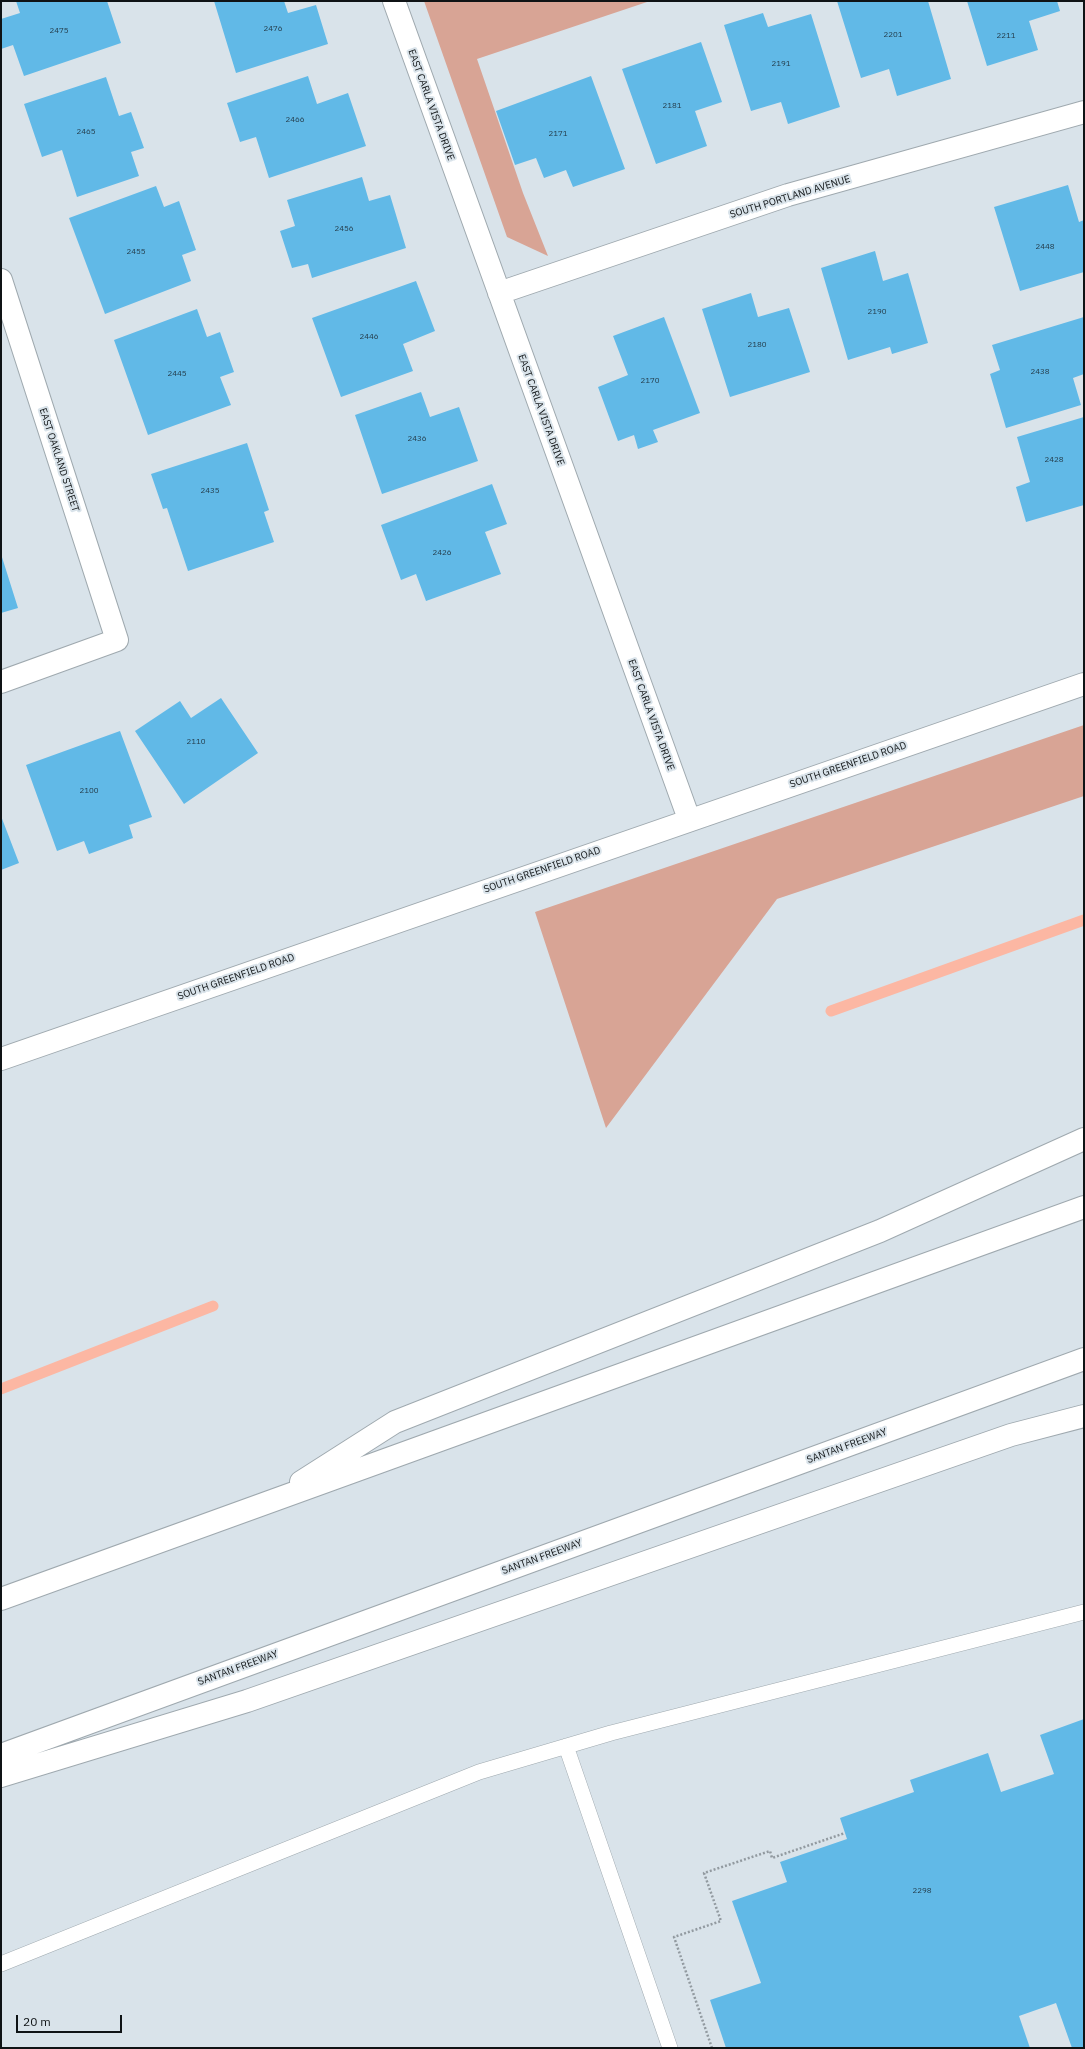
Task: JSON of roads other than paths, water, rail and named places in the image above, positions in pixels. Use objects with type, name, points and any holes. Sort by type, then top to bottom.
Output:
[{"type":"main road","name":"EAST CARLA VISTA DRIVE","points":[[394,1],[689,819]]},
{"type":"main road","name":"SOUTH PORTLAND AVENUE","points":[[499,293],[788,195],[1084,112]]},
{"type":"main road","name":"EAST OAKLAND STREET","points":[[1,280],[117,640],[1,682]]},
{"type":"main road","name":"SOUTH GREENFIELD ROAD","points":[[1,1059],[689,819],[1084,684]]},
{"type":"main road","points":[[265,1505],[396,1422],[880,1231],[1084,1139]]},
{"type":"main road","points":[[1,1599],[265,1505],[1084,1207]]},
{"type":"main road","name":"SANTAN FREEWAY","points":[[1,1755],[1084,1359]]},
{"type":"main road","points":[[1,1776],[247,1701],[1011,1435],[1084,1416]]},
{"type":"lane","points":[[1,1964],[479,1772],[611,1732],[1084,1612]]},
{"type":"lane","points":[[566,1746],[670,2048]]},
{"type":"waterway","points":[[831,1011],[1084,920]]},
{"type":"waterway","points":[[1,1389],[213,1306]]}]
